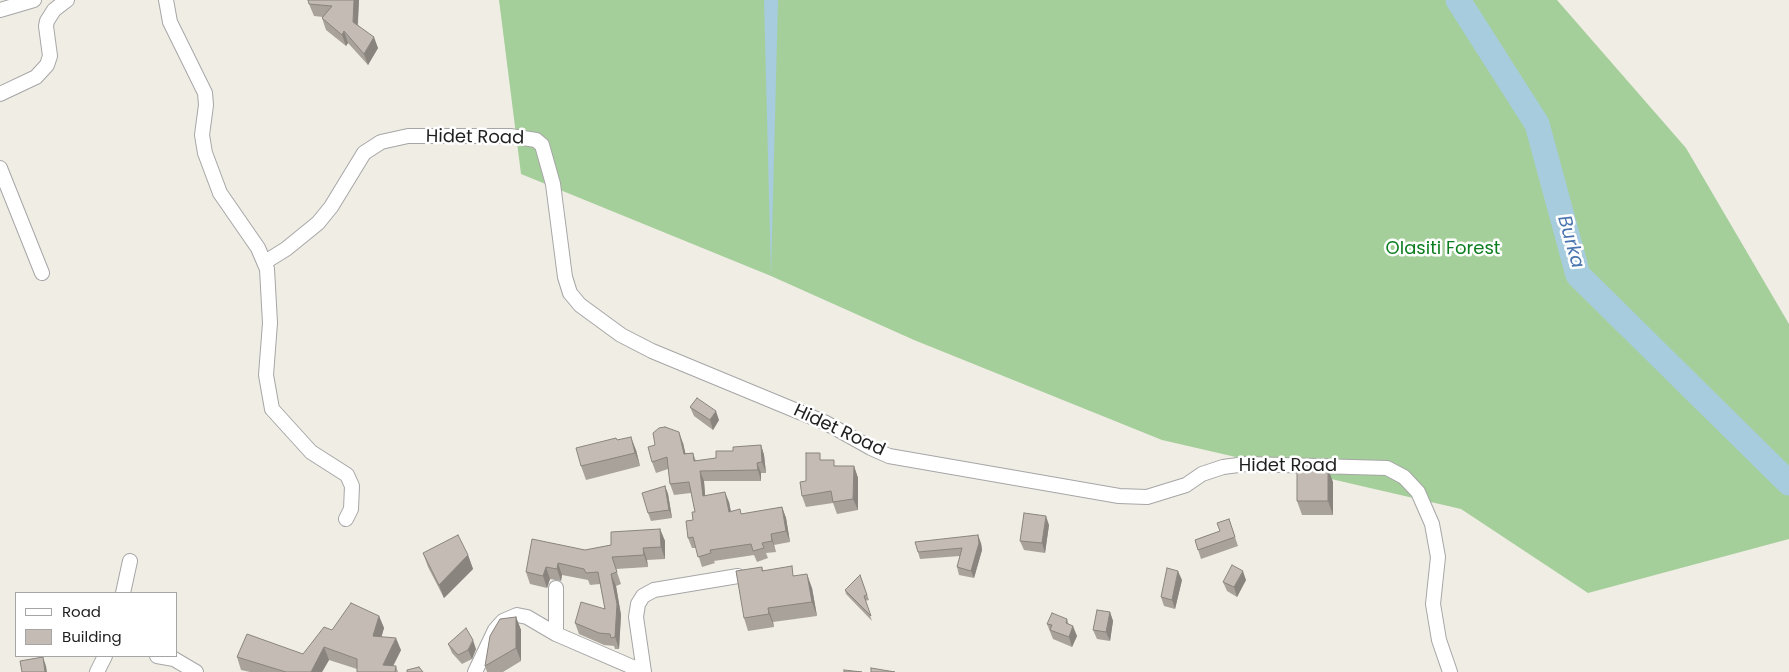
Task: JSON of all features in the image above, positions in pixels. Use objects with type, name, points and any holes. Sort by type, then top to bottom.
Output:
[{"type":"street","points":[[0,10],[34,0]]},
{"type":"street","points":[[0,94],[36,77],[47,65],[50,56],[47,21],[54,10],[67,0]]},
{"type":"street","points":[[166,0],[170,22],[205,93],[206,104],[202,135],[205,153],[220,193],[265,262],[270,282],[270,322],[266,375],[269,400],[277,417],[305,446],[347,475],[352,486],[351,509],[346,518]]},
{"type":"street","name":"Hidet Road","points":[[265,262],[286,249],[318,223],[331,207],[364,154],[382,142],[408,136],[510,136],[536,140],[542,145],[553,184],[565,277],[570,293],[580,305],[621,335],[652,351],[826,423],[889,456],[1119,496],[1147,497],[1186,485],[1202,474],[1216,469],[1246,464],[1386,468],[1404,477],[1418,492],[1432,524],[1438,557],[1433,604],[1439,640],[1450,672]]},
{"type":"street","points":[[0,168],[42,273]]},
{"type":"street","points":[[123,592],[130,561]]},
{"type":"street","points":[[644,672],[636,617],[643,596],[654,590],[738,576]]},
{"type":"street","points":[[556,588],[556,634]]},
{"type":"street","points":[[475,672],[495,630],[508,618],[517,615],[527,617],[556,634],[644,672]]},
{"type":"street","points":[[97,672],[105,657]]},
{"type":"street","points":[[161,657],[184,663],[196,672]]},
{"type":"green space","name":"Olasiti Forest","points":[[499,0],[1557,0],[1686,148],[1789,324],[1789,539],[1588,593],[1461,509],[1162,440],[914,340],[771,276],[521,174]]},
{"type":"water","points":[[764,0],[778,0],[771,276]]},
{"type":"building","points":[[308,0],[354,0],[353,22],[374,37],[364,54],[344,31],[342,35],[322,18],[332,6],[309,4]]},
{"type":"building","points":[[697,398],[716,411],[710,420],[690,407]]},
{"type":"building","points":[[665,427],[679,432],[684,454],[693,453],[694,461],[716,458],[716,451],[733,451],[733,447],[761,445],[762,462],[757,463],[758,470],[700,471],[703,496],[725,492],[729,512],[740,509],[741,514],[782,507],[786,531],[771,534],[772,541],[762,543],[764,548],[753,551],[751,544],[710,550],[711,553],[698,557],[693,537],[688,538],[686,521],[693,520],[692,512],[695,512],[689,482],[670,484],[667,457],[652,462],[648,447],[655,445],[653,433],[659,428]]},
{"type":"building","points":[[631,437],[635,453],[581,466],[576,448],[616,438],[617,440]]},
{"type":"building","points":[[806,453],[820,453],[820,460],[834,460],[834,466],[854,466],[853,499],[833,502],[831,491],[802,496],[800,482],[806,481]]},
{"type":"building","points":[[1297,463],[1314,463],[1314,468],[1328,468],[1328,501],[1297,501]]},
{"type":"building","points":[[665,486],[669,510],[648,513],[642,493]]},
{"type":"building","points":[[1024,513],[1046,516],[1042,543],[1020,541]]},
{"type":"building","points":[[1229,519],[1235,537],[1198,550],[1195,540],[1220,531],[1217,523]]},
{"type":"building","points":[[660,529],[661,547],[643,548],[644,555],[612,557],[617,572],[611,574],[617,604],[615,637],[611,638],[610,634],[599,633],[575,623],[581,602],[605,609],[598,572],[586,573],[584,569],[558,563],[557,569],[546,567],[543,576],[526,572],[532,539],[585,550],[611,545],[611,532]]},
{"type":"building","points":[[458,535],[468,555],[439,585],[423,553]]},
{"type":"building","points":[[978,535],[979,543],[971,571],[957,567],[962,548],[918,552],[915,542]]},
{"type":"building","points":[[1232,565],[1243,571],[1234,587],[1223,582]]},
{"type":"building","points":[[792,566],[793,576],[807,574],[812,602],[768,608],[769,614],[744,618],[736,571],[762,567],[762,571]]},
{"type":"building","points":[[1167,568],[1178,571],[1172,600],[1161,597]]},
{"type":"building","points":[[860,575],[867,595],[864,596],[871,616],[845,590]]},
{"type":"building","points":[[351,603],[379,616],[373,636],[396,638],[383,665],[396,666],[395,672],[357,672],[357,659],[324,647],[311,672],[286,672],[237,657],[247,634],[303,654],[324,627],[332,630]]},
{"type":"building","points":[[1097,610],[1110,612],[1106,632],[1093,630]]},
{"type":"building","points":[[1052,613],[1067,619],[1066,623],[1073,626],[1069,637],[1050,630],[1052,625],[1047,624]]},
{"type":"building","points":[[516,617],[516,648],[485,666],[490,636],[500,619]]},
{"type":"building","points":[[466,628],[473,640],[468,650],[458,655],[448,644]]},
{"type":"building","points":[[43,657],[45,672],[22,672],[20,661]]},
{"type":"building","points":[[419,667],[423,672],[407,672],[407,670]]},
{"type":"building","points":[[871,668],[895,672],[871,672]]},
{"type":"building","points":[[844,670],[862,672],[844,672]]},
{"type":"waterway","name":"Burka","points":[[1458,0],[1537,124],[1578,275],[1789,483]]}]
